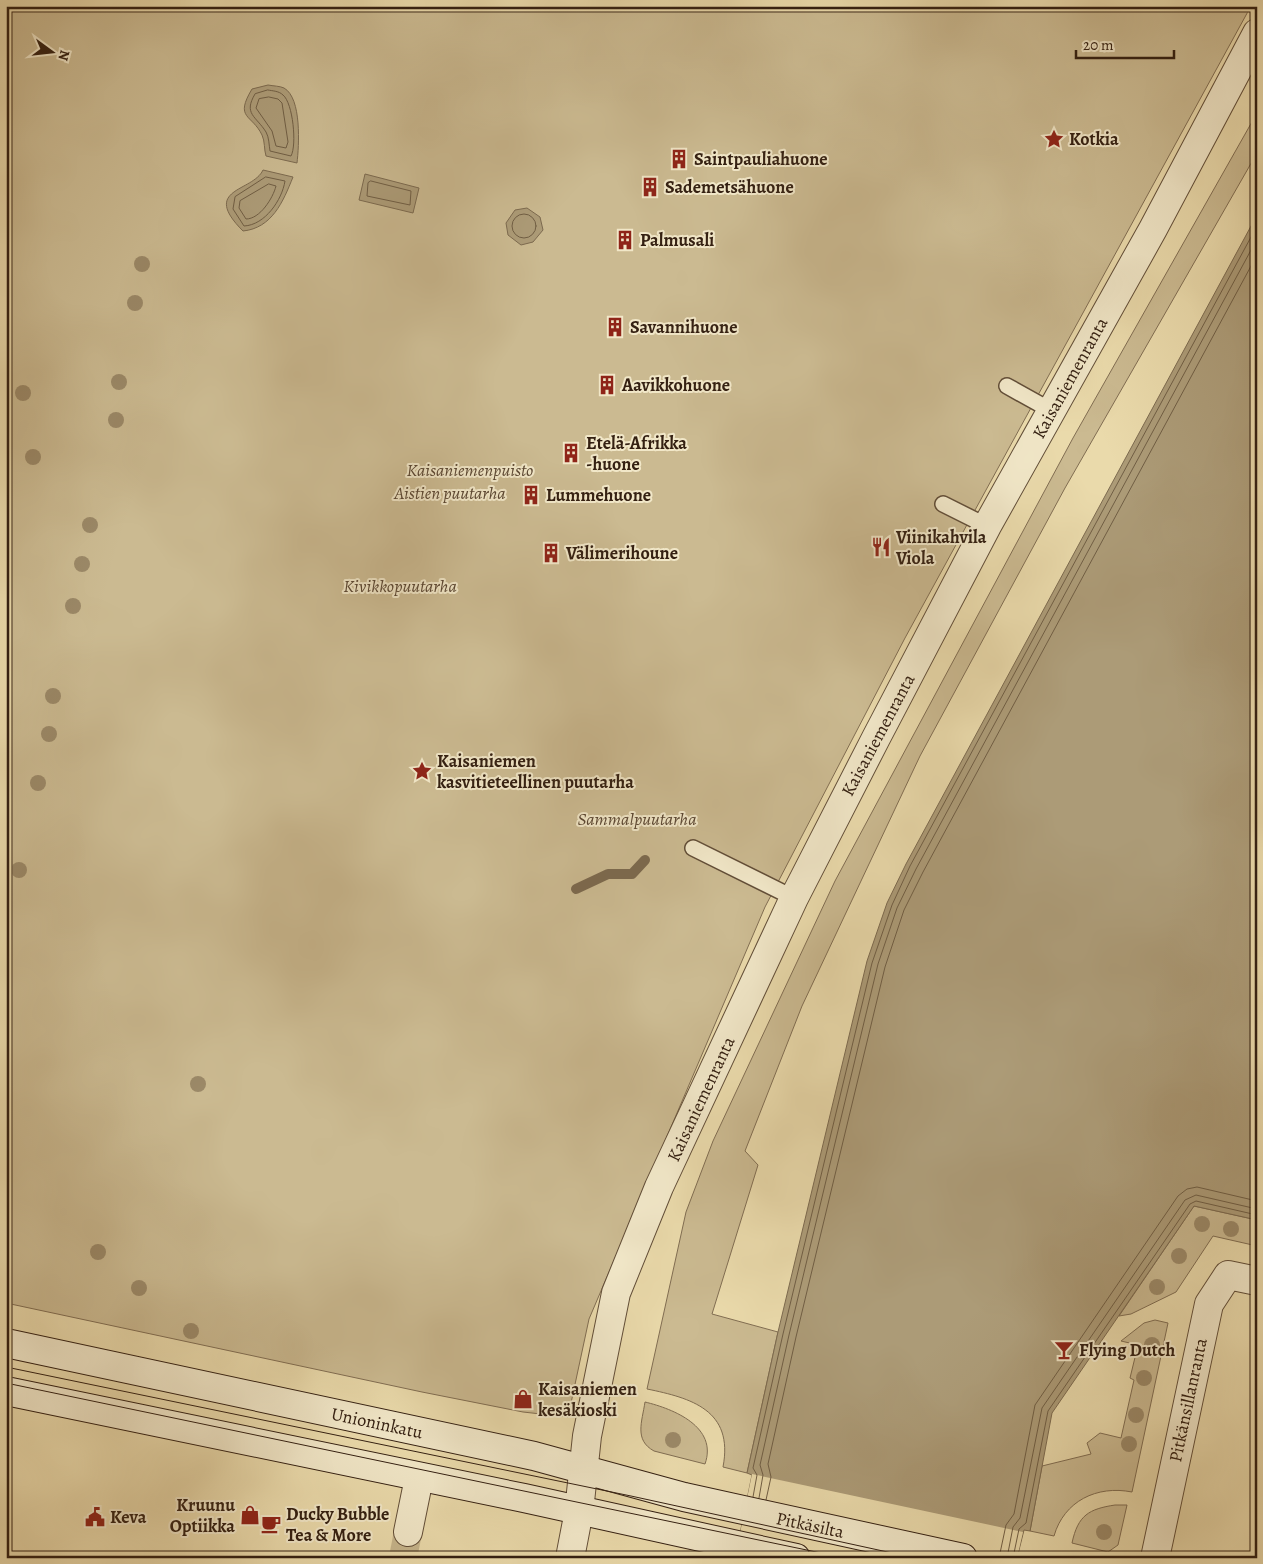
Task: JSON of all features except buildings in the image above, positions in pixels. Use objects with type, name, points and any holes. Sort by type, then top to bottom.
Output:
[{"type":"street","name":"Kaisaniemenranta","points":[[570,1558],[579,1511],[587,1436],[616,1293],[659,1187],[794,898],[987,526],[1153,229],[1257,33]]},
{"type":"street","name":"Pitkänsillanranta","points":[[1155,1558],[1209,1304],[1228,1276],[1257,1281]]},
{"type":"street","name":"Unioninkatu","points":[[6,1343],[534,1456],[745,1510]]},
{"type":"street","points":[[6,1391],[579,1511]]},
{"type":"street","points":[[408,1532],[419,1478]]},
{"type":"street","name":"Pitkäsilta","points":[[745,1510],[962,1558]]},
{"type":"street","name":"Pitkäsilta","points":[[579,1511],[796,1558]]},
{"type":"lane","points":[[1006,386],[1052,411]]},
{"type":"lane","points":[[942,504],[987,526]]},
{"type":"lane","points":[[693,848],[794,898]]},
{"type":"green space","name":"Kaisaniemenpuisto","points":[[6,6],[1251,6],[905,638],[765,907],[589,1319],[568,1417],[523,1412],[422,1392],[6,1303]]},
{"type":"green space","points":[[1257,113],[1257,153],[1065,488],[920,756],[802,1006],[745,1151],[758,1165],[712,1314],[778,1332],[747,1473],[723,1467],[725,1448],[722,1432],[706,1410],[679,1397],[647,1389],[686,1212],[713,1141],[835,881],[1073,438]]},
{"type":"green space","points":[[1194,1206],[1257,1220],[1257,1246],[1213,1236],[1176,1292],[1131,1314],[1119,1316]]},
{"type":"green space","points":[[1155,1320],[1168,1323],[1132,1492],[1106,1491],[1084,1498],[1065,1513],[1054,1536],[1030,1531],[1042,1466],[1091,1454],[1087,1443],[1100,1433],[1121,1438],[1134,1380],[1130,1378],[1138,1345],[1121,1341],[1144,1323]]},
{"type":"green space","points":[[645,1402],[680,1415],[699,1430],[705,1440],[707,1451],[705,1464],[654,1451],[648,1447],[644,1442],[641,1430]]},
{"type":"green space","points":[[1115,1505],[1127,1505],[1118,1545],[1108,1552],[1072,1543],[1081,1520],[1086,1515],[1092,1511]]},
{"type":"water","points":[[268,85],[284,88],[290,93],[294,102],[298,123],[297,163],[266,156],[262,135],[246,115],[245,106],[252,89]]},
{"type":"water","points":[[263,170],[293,177],[285,196],[269,219],[262,225],[243,231],[231,217],[227,206],[228,199],[233,193],[258,177]]},
{"type":"water","points":[[365,174],[419,188],[413,213],[359,200]]},
{"type":"water","points":[[527,208],[540,217],[543,230],[533,242],[521,245],[508,235],[506,223],[515,210]]},
{"type":"water","points":[[1257,215],[1257,1220],[1194,1206],[1052,1413],[1030,1531],[1024,1530],[1017,1558],[735,1558],[752,1475],[747,1473],[778,1332],[867,961],[887,903],[906,864]]},
{"type":"pier","points":[[752,1474],[1023,1532],[1017,1558],[735,1558]]},
{"type":"waterway","points":[[576,889],[608,874],[632,874],[645,860]]},
{"type":"tunnel","points":[[403,1558],[408,1532]]},
{"type":"tram line","points":[[6,1367],[631,1496],[915,1558]]},
{"type":"tram line","points":[[6,1383],[845,1558]]},
{"type":"place","name":"Kotkia","points":[[1054,139]]},
{"type":"place","name":"Saintpauliahuone","points":[[679,159]]},
{"type":"place","name":"Sademetsähuone","points":[[650,187]]},
{"type":"place","name":"Palmusali","points":[[625,240]]},
{"type":"place","name":"Savannihuone","points":[[615,327]]},
{"type":"place","name":"Aavikkohuone","points":[[607,385]]},
{"type":"place","name":"Etelä-Afrikka -huone","points":[[571,453]]},
{"type":"place","name":"Lummehuone","points":[[531,495]]},
{"type":"place","name":"Viinikahvila Viola","points":[[881,547]]},
{"type":"place","name":"Välimerihoune","points":[[551,553]]},
{"type":"place","name":"Kaisaniemen kasvitieteellinen puutarha","points":[[422,771]]},
{"type":"place","name":"Flying Dutch","points":[[1064,1350]]},
{"type":"place","name":"Kaisaniemen kesäkioski","points":[[523,1399]]},
{"type":"place","name":"Kruunu Optiikka","points":[[250,1515]]},
{"type":"place","name":"Keva","points":[[95,1517]]},
{"type":"place","name":"Ducky Bubble Tea & More","points":[[271,1524]]},
{"type":"park label","name":"Aistien puutarha","points":[[450,493]]},
{"type":"park label","name":"Kivikkopuutarha","points":[[400,586]]},
{"type":"park label","name":"Sammalpuutarha","points":[[637,819]]}]
